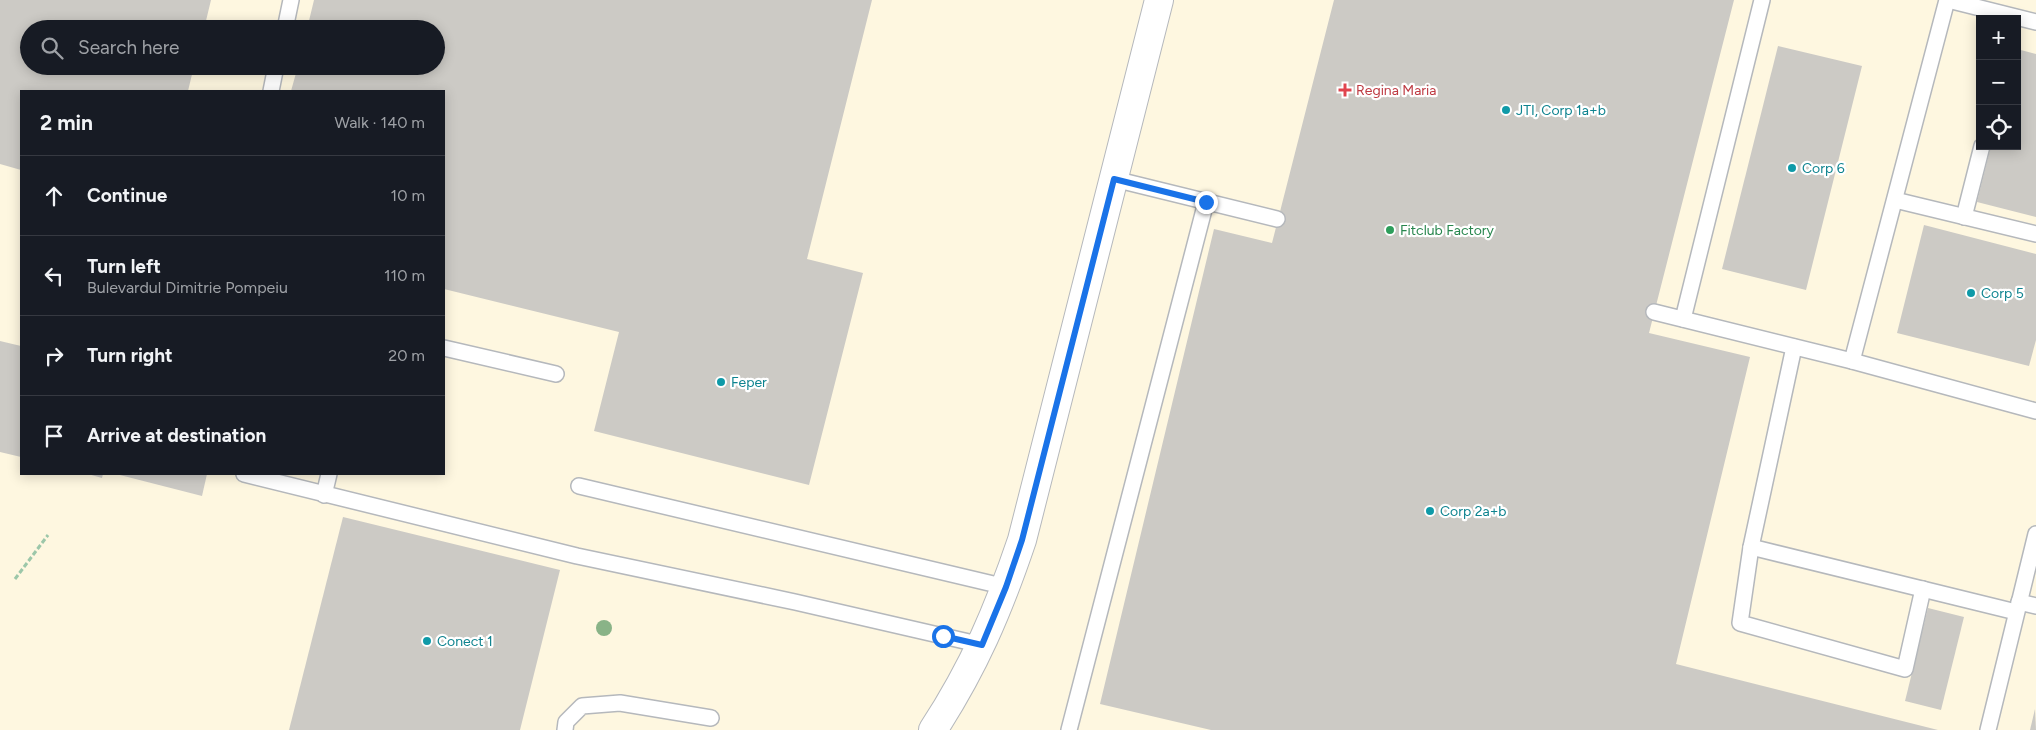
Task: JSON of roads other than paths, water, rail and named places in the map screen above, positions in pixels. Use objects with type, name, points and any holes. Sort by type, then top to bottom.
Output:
[{"type":"street","points":[[933,730],[982,645],[1006,587],[1022,540],[1158,0]]},
{"type":"lane","points":[[287,20],[291,0]]},
{"type":"lane","points":[[1683,319],[1762,0]]},
{"type":"lane","points":[[1852,361],[1948,0],[2004,15]]},
{"type":"lane","points":[[2021,19],[2036,22]]},
{"type":"lane","points":[[271,90],[274,75]]},
{"type":"lane","points":[[1964,216],[1981,150]]},
{"type":"lane","points":[[1114,179],[1277,219]]},
{"type":"lane","points":[[1895,200],[2036,234]]},
{"type":"lane","points":[[1069,730],[1206,202]]},
{"type":"lane","points":[[1654,312],[1852,361],[2036,411]]},
{"type":"lane","points":[[1794,346],[1751,547],[1740,623],[1905,669],[1923,589]]},
{"type":"lane","points":[[445,348],[556,374]]},
{"type":"lane","points":[[248,475],[577,556],[795,602],[982,645]]},
{"type":"lane","points":[[324,495],[329,475]]},
{"type":"lane","points":[[579,486],[1006,587]]},
{"type":"lane","points":[[1988,730],[2036,534]]},
{"type":"lane","points":[[1751,547],[1923,589],[2018,607],[2036,606]]},
{"type":"lane","points":[[565,730],[566,722],[582,706],[620,703],[712,718]]},
{"type":"place","name":"Regina Maria","points":[[1345,90]]},
{"type":"place","name":"JTI, Corp 1a+b","points":[[1506,110]]},
{"type":"place","name":"Corp 6","points":[[1792,168]]},
{"type":"place","name":"Fitclub Factory","points":[[1390,230]]},
{"type":"place","name":"Corp 5","points":[[1971,293]]},
{"type":"place","name":"Feper","points":[[721,382]]},
{"type":"place","name":"Corp 2a+b","points":[[1430,511]]},
{"type":"place","name":"Conect 1","points":[[427,641]]}]
